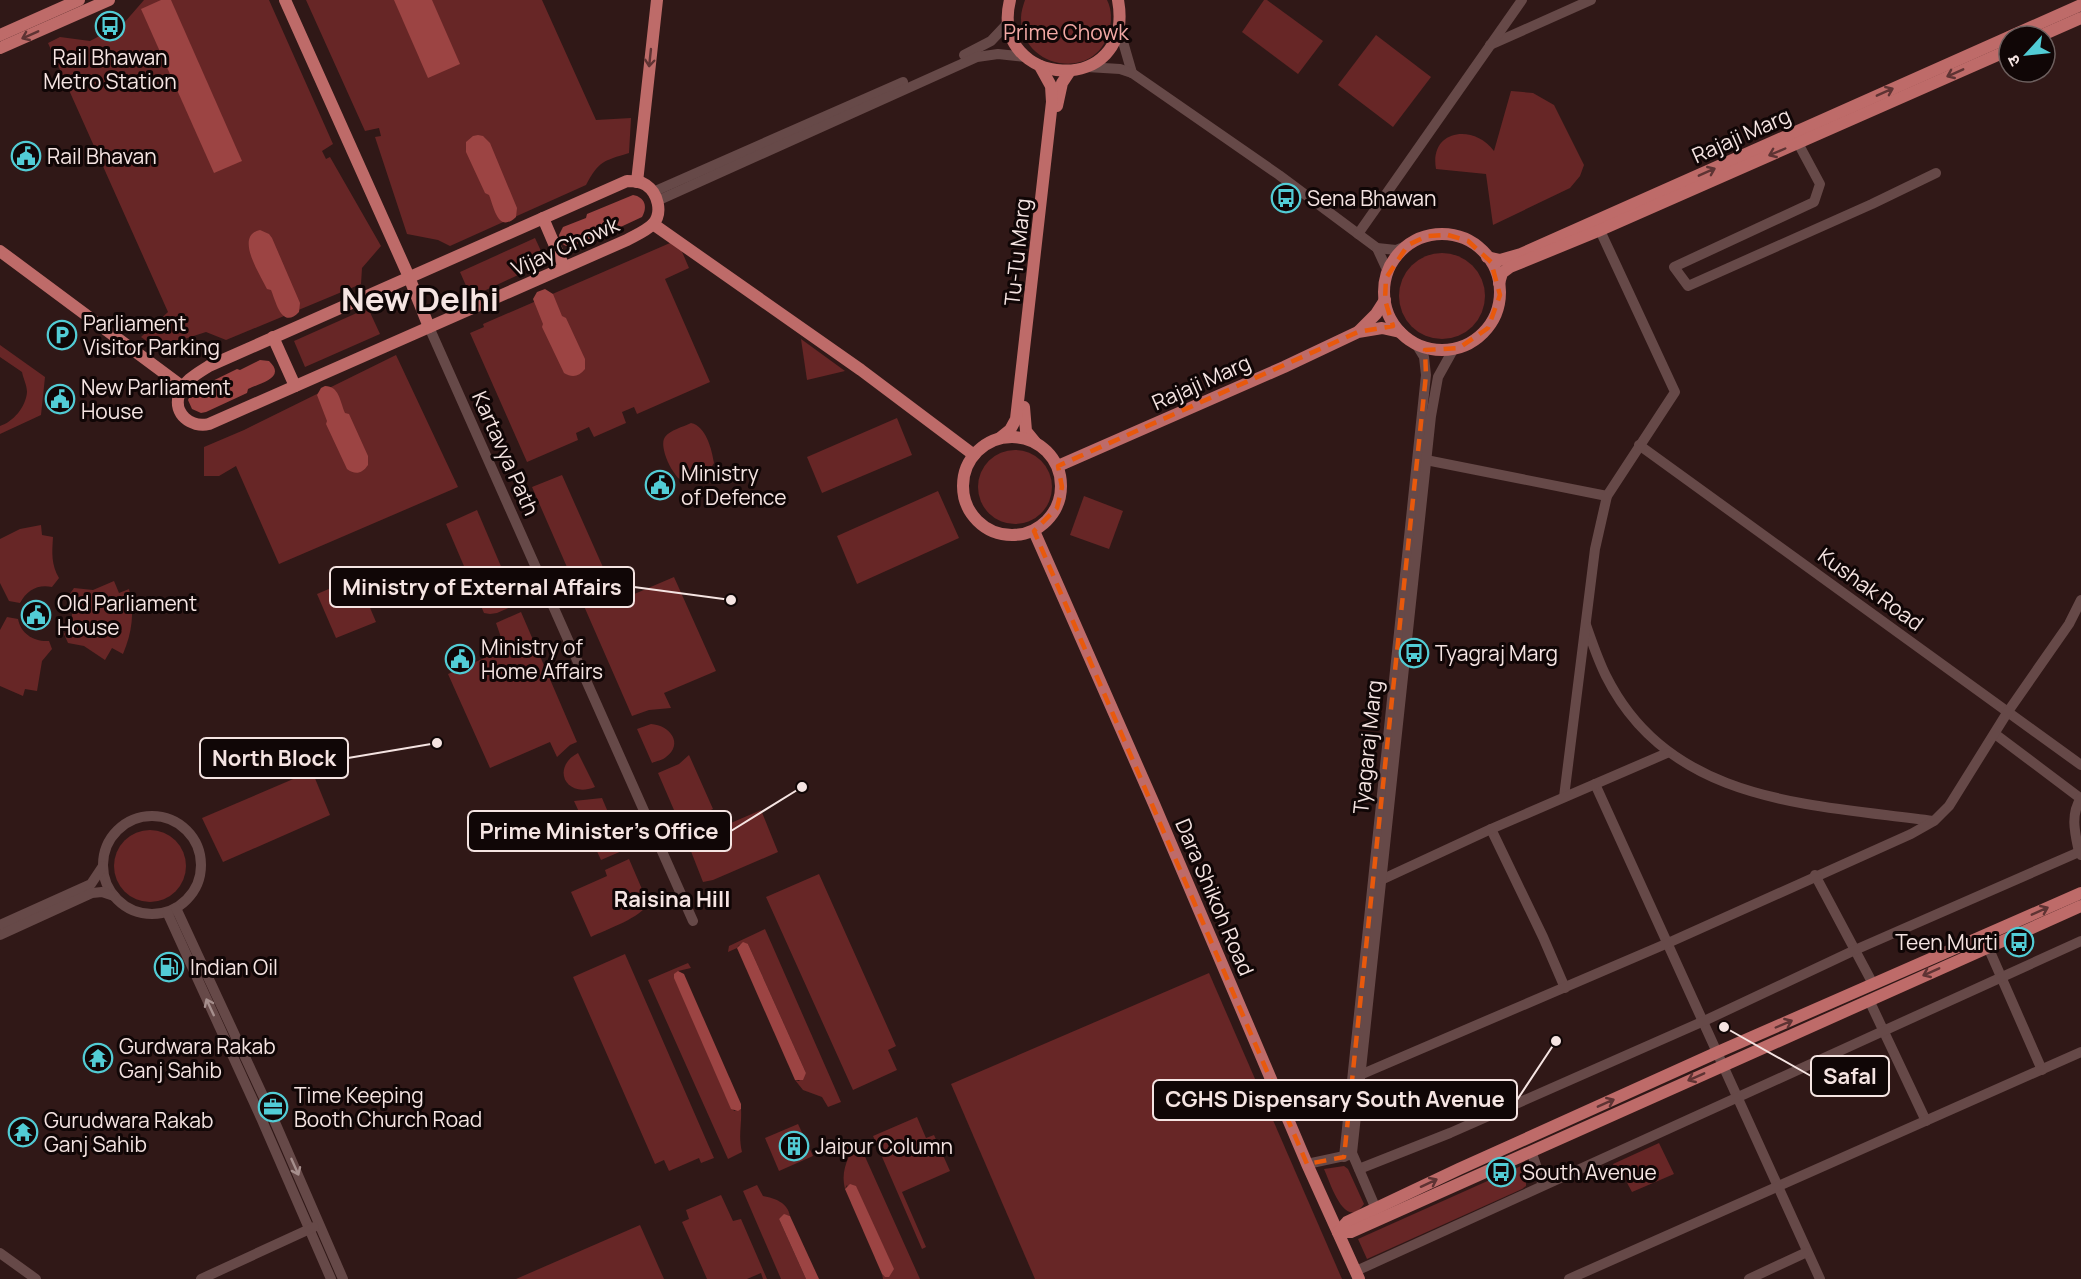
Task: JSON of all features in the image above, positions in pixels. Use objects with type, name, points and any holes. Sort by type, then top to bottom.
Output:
[{"type":"main road","points":[[0,35],[79,0]]},
{"type":"main road","points":[[0,48],[109,0]]},
{"type":"main road","name":"Kartavya Path","points":[[285,0],[409,277],[429,327]]},
{"type":"main road","points":[[657,0],[637,182],[646,185],[655,196],[658,209],[653,224],[861,370],[974,455]]},
{"type":"main road","points":[[1009,0],[1008,23],[1014,41],[1026,57],[1040,66],[1055,71],[1070,71],[1096,62],[1111,47],[1119,28],[1118,0]]},
{"type":"main road","name":"Rajaji Marg","points":[[2056,24],[2079,7]]},
{"type":"main road","name":"Rajaji Marg","points":[[2040,24],[2079,7]]},
{"type":"main road","name":"Rajaji Marg","points":[[1499,283],[1502,273],[1510,267],[1997,43]]},
{"type":"main road","name":"Rajaji Marg","points":[[1487,257],[1500,260],[1509,259],[1598,225],[1798,143],[1997,55]]},
{"type":"main road","name":"Tu-Tu Marg","points":[[1000,438],[1010,430],[1016,420],[1039,233],[1053,102],[1051,86],[1040,66]]},
{"type":"main road","name":"Tu-Tu Marg","points":[[1035,442],[1026,431],[1024,408],[1058,96],[1062,83],[1070,71]]},
{"type":"main road","name":"Vijay Chowk","points":[[637,182],[627,181],[273,337],[194,375],[183,387],[179,395],[178,407],[185,419],[202,426],[627,240],[653,224]]},
{"type":"main road","points":[[543,218],[564,267]]},
{"type":"main road","points":[[1448,235],[1468,241],[1487,257],[1496,271],[1499,283],[1498,306],[1488,328],[1470,343],[1453,350],[1435,350],[1416,344],[1400,332],[1389,315],[1385,300],[1388,272],[1394,260],[1408,245],[1427,236],[1448,235]]},
{"type":"main road","points":[[0,251],[183,387]]},
{"type":"main road","name":"Rajaji Marg","points":[[1358,332],[1376,314],[1385,300]]},
{"type":"main road","name":"Rajaji Marg","points":[[1058,466],[1358,332],[1383,328],[1400,332]]},
{"type":"main road","points":[[273,337],[295,386]]},
{"type":"main road","points":[[1012,436],[1035,442],[1048,452],[1058,466],[1062,487],[1057,508],[1051,518],[1034,531],[1021,535],[995,532],[983,525],[974,516],[965,498],[963,476],[974,455],[982,447],[1000,438],[1012,436]]},
{"type":"main road","name":"Dara Shikoh Road","points":[[1034,531],[1307,1164],[1358,1275]]},
{"type":"main road","points":[[1378,1214],[1718,1052],[2081,893]]},
{"type":"main road","points":[[1338,1232],[1347,1222],[1378,1214],[1532,1151],[2081,906]]},
{"type":"street","points":[[1358,234],[1522,0]]},
{"type":"street","points":[[1489,45],[1591,0]]},
{"type":"street","points":[[655,196],[972,51],[991,41],[1008,23]]},
{"type":"street","points":[[1119,28],[1132,73]]},
{"type":"street","points":[[655,196],[977,57],[998,54],[1026,57]]},
{"type":"street","points":[[1087,67],[1102,66],[1132,73],[1279,175],[1377,248],[1388,272]]},
{"type":"street","points":[[1798,143],[1820,184],[1814,202],[1674,267],[1688,286],[1872,204],[1936,172]]},
{"type":"street","points":[[1564,798],[1595,549],[1607,496],[1675,392],[1598,225]]},
{"type":"street","points":[[1377,248],[1396,250],[1408,245]]},
{"type":"street","name":"Kartavya Path","points":[[429,327],[693,921]]},
{"type":"street","name":"Tyagaraj Marg","points":[[1378,1214],[1359,1169],[1348,1155],[1426,375],[1424,357],[1416,344]]},
{"type":"street","name":"Tyagaraj Marg","points":[[1348,1155],[1360,1075],[1431,416],[1438,377],[1453,350]]},
{"type":"street","name":"Kushak Road","points":[[1639,445],[2081,765]]},
{"type":"street","points":[[1426,460],[1607,496]]},
{"type":"street","points":[[1360,1075],[1668,943],[1911,834],[1934,821],[1949,806],[2007,713],[2070,624],[2081,600]]},
{"type":"street","points":[[1585,622],[1606,677],[1631,715],[1667,753],[1702,774],[1749,791],[1798,803],[1934,821]]},
{"type":"street","points":[[1359,1169],[1450,1133],[1704,1021],[1855,950],[2080,853],[2074,827],[2074,810],[2081,798],[1995,734]]},
{"type":"street","points":[[1381,880],[1491,829],[1667,753]]},
{"type":"street","points":[[1595,784],[1820,1279]]},
{"type":"street","points":[[0,925],[91,884],[103,866],[113,835],[128,822],[137,818],[156,815],[176,822],[191,835],[197,844],[201,864],[198,884],[192,893],[171,910],[152,914],[138,912],[125,906],[114,896],[106,882],[103,866]]},
{"type":"street","points":[[1491,829],[1565,988]]},
{"type":"street","points":[[1815,876],[1873,984]]},
{"type":"street","points":[[0,935],[92,893],[102,892],[114,896]]},
{"type":"street","points":[[171,910],[266,1116],[314,1227],[331,1279]]},
{"type":"street","points":[[1358,1275],[1543,1185],[2081,941]]},
{"type":"street","points":[[1988,947],[2042,1070]]},
{"type":"street","points":[[1869,1000],[1926,1121]]},
{"type":"street","points":[[1569,1279],[2081,1052]]},
{"type":"street","points":[[1532,1151],[1543,1185]]},
{"type":"street","points":[[1307,1164],[1348,1155]]},
{"type":"street","points":[[201,1279],[314,1227]]},
{"type":"street","points":[[314,1227],[343,1279]]},
{"type":"street","points":[[1749,1279],[1807,1251]]},
{"type":"street","points":[[0,1253],[36,1279]]},
{"type":"highlighted area","points":[[1448,235],[1468,241],[1491,262],[1500,295],[1488,328],[1459,348],[1425,350],[1426,375],[1344,1157],[1307,1164],[1034,531],[1057,508],[1062,487],[1058,466],[1358,332],[1393,326],[1385,300],[1386,278],[1408,245],[1427,236]]},
{"type":"green space","points":[[144,0],[269,0],[333,144],[322,151],[326,159],[330,157],[381,246],[362,268],[361,284],[226,340],[206,332],[178,341],[164,354],[141,337],[168,312],[48,43],[60,37],[90,41],[124,23]]},
{"type":"green space","points":[[306,0],[542,0],[596,120],[631,118],[629,153],[598,166],[586,185],[450,246],[438,240],[407,234],[375,137],[381,136],[379,128],[365,131]]},
{"type":"green space","name":"Prime Chowk","points":[[1025,0],[1107,0],[1111,12],[1111,23],[1102,47],[1090,58],[1076,63],[1061,63],[1046,58],[1033,49],[1024,36],[1021,18]]},
{"type":"green space","points":[[1264,0],[1323,41],[1298,74],[1242,32]]},
{"type":"green space","points":[[1376,35],[1431,77],[1393,127],[1338,85]]},
{"type":"green space","points":[[1511,91],[1533,93],[1554,105],[1584,165],[1580,176],[1570,188],[1493,225],[1486,174],[1436,169],[1436,156],[1439,146],[1446,139],[1454,135],[1465,134],[1485,142],[1494,151]]},
{"type":"green space","points":[[535,238],[546,262],[471,297],[460,272]]},
{"type":"green space","points":[[677,240],[689,268],[665,279],[710,382],[637,414],[634,407],[622,412],[626,423],[594,437],[589,427],[576,433],[578,440],[527,462],[470,333],[484,327],[483,324]]},
{"type":"green space","points":[[1442,253],[1466,260],[1478,272],[1485,296],[1478,320],[1466,332],[1442,339],[1418,332],[1406,320],[1399,296],[1406,272],[1418,260]]},
{"type":"green space","points":[[368,308],[380,334],[305,367],[294,341]]},
{"type":"green space","points":[[801,339],[845,371],[807,380]]},
{"type":"green space","points":[[0,345],[45,377],[41,415],[0,434],[0,426],[10,421],[18,413],[27,392],[22,372],[0,357]]},
{"type":"green space","points":[[396,355],[458,487],[279,564],[236,466],[219,476],[204,476],[204,447],[244,430]]},
{"type":"green space","points":[[897,418],[912,455],[822,493],[807,457]]},
{"type":"green space","points":[[691,423],[701,429],[704,434],[710,445],[714,463],[709,471],[684,482],[675,475],[665,454],[663,441],[670,432]]},
{"type":"green space","points":[[1015,450],[1029,453],[1041,461],[1049,473],[1052,487],[1049,501],[1041,513],[1029,521],[1015,524],[1001,521],[989,513],[981,501],[978,487],[981,473],[989,461],[1001,453]]},
{"type":"green space","points":[[562,475],[618,601],[674,577],[716,671],[664,693],[671,708],[649,710],[632,716],[532,487]]},
{"type":"green space","points":[[938,491],[959,538],[857,584],[837,536]]},
{"type":"green space","points":[[1084,496],[1123,511],[1109,549],[1070,535]]},
{"type":"green space","points":[[477,510],[517,604],[497,613],[484,613],[446,524]]},
{"type":"green space","points":[[41,525],[42,535],[53,537],[53,563],[59,578],[52,587],[42,586],[30,591],[20,603],[9,601],[0,583],[0,539],[20,529]]},
{"type":"green space","points":[[357,577],[376,622],[336,638],[317,594]]},
{"type":"green space","points":[[114,581],[119,593],[129,589],[132,622],[123,654],[112,648],[105,660],[84,646],[68,643],[64,634],[71,621],[72,612],[67,598],[74,588],[93,590]]},
{"type":"green space","points":[[521,612],[577,742],[557,757],[550,742],[490,768],[448,674],[505,649],[496,623]]},
{"type":"green space","points":[[7,617],[18,619],[22,629],[29,636],[49,641],[52,649],[42,661],[37,691],[25,689],[23,696],[0,686],[0,630]]},
{"type":"green space","points":[[651,724],[669,731],[674,741],[671,752],[665,758],[652,763],[637,729]]},
{"type":"green space","points":[[578,753],[595,787],[585,790],[576,789],[565,780],[565,766]]},
{"type":"green space","points":[[689,755],[713,809],[680,824],[658,773],[679,764]]},
{"type":"green space","points":[[312,771],[330,815],[223,862],[202,818]]},
{"type":"green space","points":[[602,798],[624,850],[601,860],[574,801]]},
{"type":"green space","points":[[761,810],[778,852],[713,880],[703,882],[685,836],[714,824],[717,829]]},
{"type":"green space","points":[[150,830],[170,836],[180,846],[186,866],[180,886],[170,896],[150,902],[130,896],[120,886],[114,866],[120,846],[130,836]]},
{"type":"green space","points":[[629,859],[648,903],[631,918],[591,937],[571,892],[607,876],[605,870]]},
{"type":"green space","points":[[819,874],[896,1046],[888,1050],[897,1070],[853,1090],[766,897]]},
{"type":"green space","points":[[765,929],[841,1102],[828,1107],[822,1097],[803,1090],[795,1080],[799,1081],[806,1073],[748,944],[739,945],[728,952],[729,946]]},
{"type":"green space","points":[[625,954],[714,1158],[701,1163],[699,1158],[669,1171],[664,1160],[655,1164],[573,977]]},
{"type":"green space","points":[[688,963],[691,968],[678,971],[734,1111],[741,1109],[742,1152],[728,1159],[648,980]]},
{"type":"green space","points":[[1209,973],[1342,1279],[1035,1279],[951,1084]]},
{"type":"green space","points":[[917,1117],[926,1138],[934,1135],[950,1171],[902,1192],[926,1247],[922,1249],[873,1136]]},
{"type":"green space","points":[[798,1124],[813,1156],[779,1171],[765,1138]]},
{"type":"green space","points":[[858,1141],[920,1279],[883,1279],[882,1274],[885,1277],[847,1185],[845,1189],[844,1184],[844,1172],[849,1156],[846,1146]]},
{"type":"green space","points":[[1659,1143],[1674,1174],[1632,1192],[1625,1179],[1619,1180],[1613,1164]]},
{"type":"green space","points":[[1530,1162],[1531,1175],[1522,1189],[1367,1259],[1358,1239]]},
{"type":"green space","points":[[1344,1166],[1348,1169],[1364,1204],[1357,1211],[1351,1212],[1345,1209],[1339,1202],[1324,1169]]},
{"type":"green space","points":[[757,1185],[763,1196],[780,1202],[789,1211],[790,1216],[779,1219],[806,1279],[781,1279],[743,1191]]},
{"type":"green space","points":[[721,1195],[733,1221],[741,1219],[767,1279],[763,1279],[761,1273],[747,1279],[707,1279],[682,1222],[689,1219],[686,1210]]},
{"type":"green space","points":[[640,1225],[664,1279],[516,1279]]},
{"type":"shaded area","points":[[161,0],[171,0],[242,161],[214,173],[141,9]]},
{"type":"shaded area","points":[[394,0],[432,0],[460,64],[428,78]]},
{"type":"shaded area","points":[[478,135],[483,136],[490,143],[517,208],[516,217],[510,221],[501,221],[498,217],[466,152],[466,142]]},
{"type":"shaded area","points":[[633,195],[643,200],[645,210],[642,217],[597,238],[594,237],[573,246],[564,245],[561,241],[559,235],[563,227],[586,218],[587,214]]},
{"type":"shaded area","points":[[260,230],[272,238],[300,303],[299,312],[293,317],[288,318],[281,312],[251,256],[249,240]]},
{"type":"shaded area","points":[[545,289],[553,294],[585,359],[585,369],[578,375],[570,376],[564,373],[542,327],[543,324],[533,299],[537,292]]},
{"type":"shaded area","points":[[260,360],[269,361],[274,367],[275,372],[270,379],[248,389],[247,393],[206,412],[201,413],[192,409],[188,400],[192,391]]},
{"type":"shaded area","points":[[325,386],[336,391],[368,456],[368,465],[361,472],[356,473],[347,469],[326,424],[327,421],[317,395]]},
{"type":"shaded area","points":[[743,942],[748,944],[806,1073],[803,1080],[795,1080],[737,948]]},
{"type":"shaded area","points":[[678,971],[684,974],[741,1104],[741,1109],[738,1111],[731,1109],[674,978],[674,974]]},
{"type":"shaded area","points":[[850,1184],[856,1186],[894,1269],[889,1277],[882,1274],[845,1189]]},
{"type":"shaded area","points":[[784,1214],[790,1216],[819,1279],[806,1279],[779,1219]]},
{"type":"place","name":"Rail Bhawan Metro Station","points":[[110,26]]},
{"type":"place","name":"Rail Bhavan","points":[[26,156]]},
{"type":"place","name":"Sena Bhawan","points":[[1286,198]]},
{"type":"place","name":"Parliament Visitor Parking","points":[[62,335]]},
{"type":"place","name":"New Parliament House","points":[[60,399]]},
{"type":"place","name":"Ministry of Defence","points":[[660,485]]},
{"type":"place","name":"Ministry of External Affairs","points":[[731,600]]},
{"type":"place","name":"Old Parliament House","points":[[36,615]]},
{"type":"place","name":"Tyagraj Marg","points":[[1414,653]]},
{"type":"place","name":"Ministry of Home Affairs","points":[[460,659]]},
{"type":"place","name":"North Block","points":[[437,743]]},
{"type":"place","name":"Prime Minister's Office","points":[[802,787]]},
{"type":"place","name":"Teen Murti","points":[[2019,942]]},
{"type":"place","name":"Indian Oil","points":[[169,967]]},
{"type":"place","name":"Safal","points":[[1724,1027]]},
{"type":"place","name":"CGHS Dispensary South Avenue","points":[[1556,1041]]},
{"type":"place","name":"Gurdwara Rakab Ganj Sahib","points":[[98,1058]]},
{"type":"place","name":"Time Keeping Booth Church Road","points":[[273,1107]]},
{"type":"place","name":"Gurudwara Rakab Ganj Sahib","points":[[23,1132]]},
{"type":"place","name":"Jaipur Column","points":[[794,1146]]},
{"type":"place","name":"South Avenue","points":[[1501,1172]]},
{"type":"district","name":"New Delhi","points":[[420,298]]},
{"type":"district","name":"Raisina Hill","points":[[672,899]]}]
